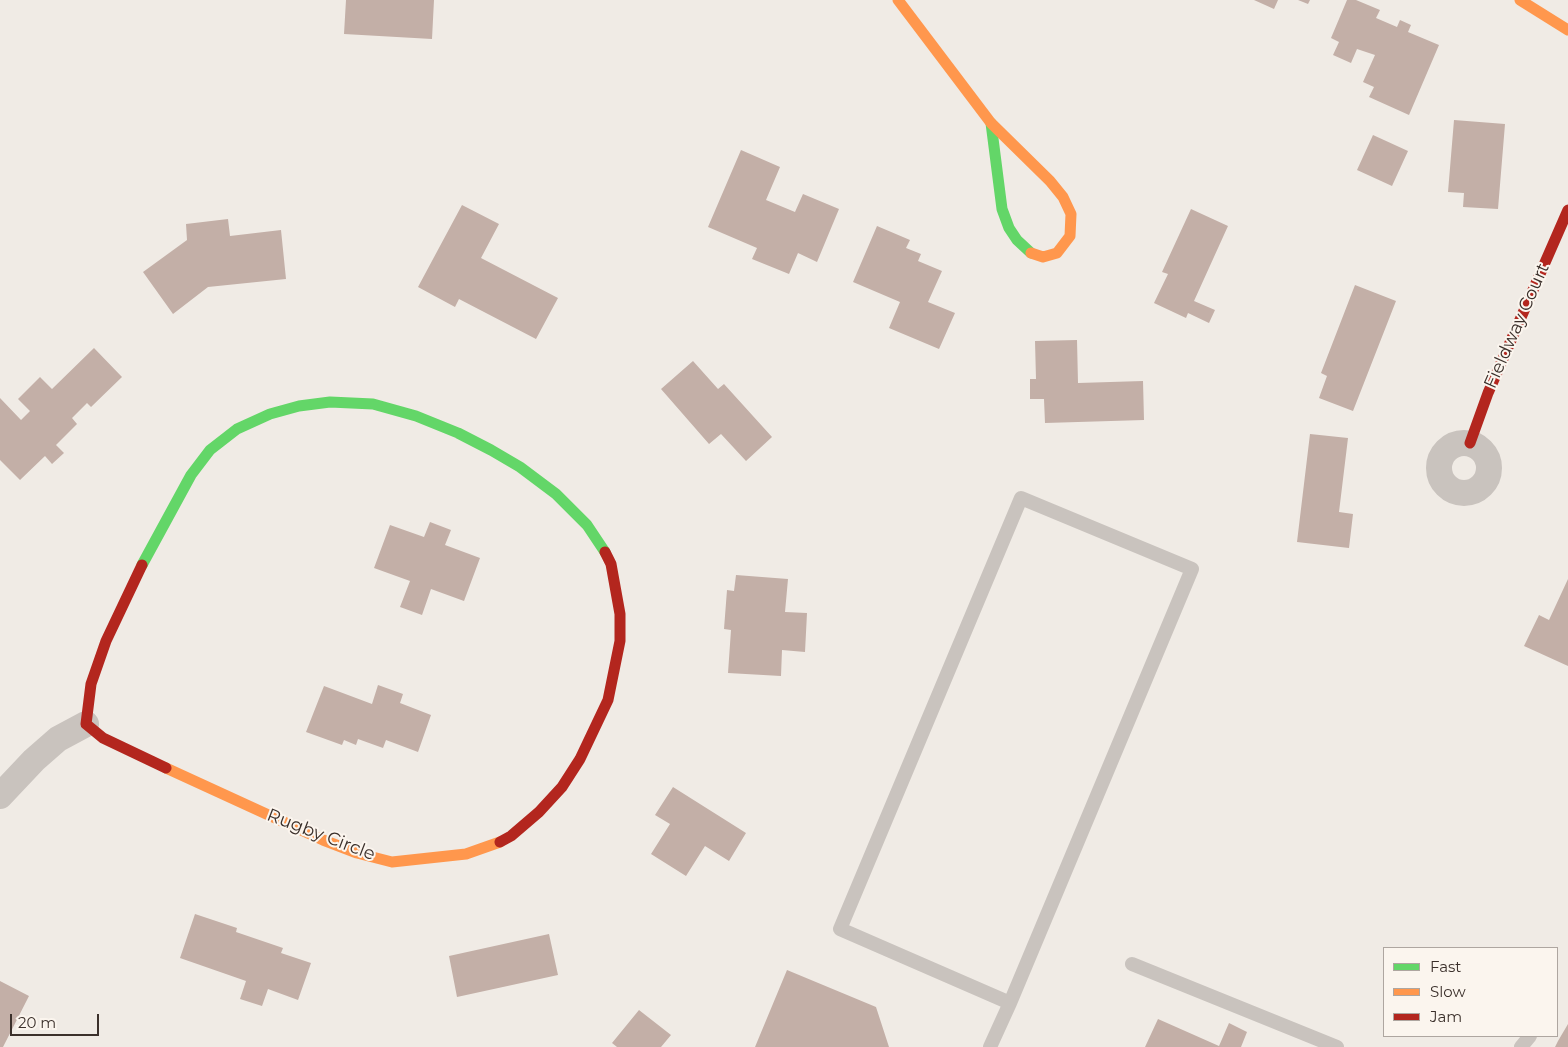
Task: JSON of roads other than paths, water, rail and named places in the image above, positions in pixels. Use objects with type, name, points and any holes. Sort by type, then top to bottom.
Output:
[{"type":"street","points":[[898,0],[991,123],[1050,181],[1063,197],[1071,214],[1072,225],[1070,236],[1057,253],[1043,257],[1030,252],[1017,240],[1009,228],[1002,209],[991,123]]},
{"type":"street","points":[[1520,0],[1568,30]]},
{"type":"street","name":"Fieldway Court","points":[[1470,444],[1488,393],[1568,210]]},
{"type":"street","name":"Rugby Circle","points":[[330,402],[373,404],[416,416],[458,433],[520,467],[556,494],[587,525],[601,544],[611,564],[620,614],[620,641],[608,700],[580,759],[562,787],[539,812],[511,836],[489,847],[466,854],[417,861],[392,862],[357,853],[314,836],[129,752],[103,738],[86,724],[91,684],[106,641],[138,570],[174,502],[210,450],[238,429],[270,414],[299,406],[330,402]]},
{"type":"street","points":[[0,796],[52,744],[86,724]]},
{"type":"lane","points":[[990,1047],[1010,1003],[1192,569],[1021,498],[840,929],[1010,1003]]},
{"type":"lane","points":[[1132,964],[1337,1047]]},
{"type":"lane","points":[[1521,1047],[1529,1037]]}]
